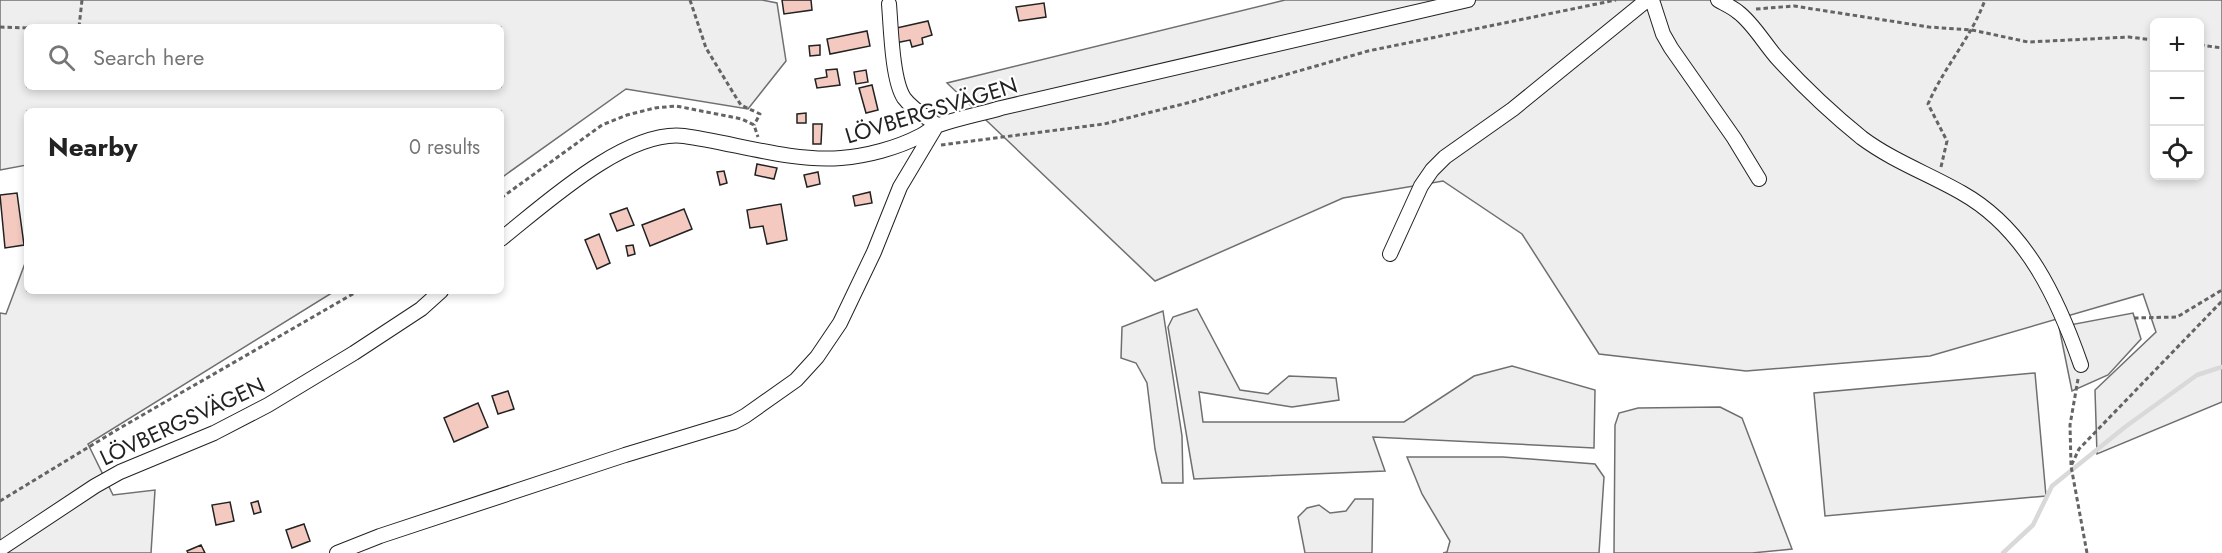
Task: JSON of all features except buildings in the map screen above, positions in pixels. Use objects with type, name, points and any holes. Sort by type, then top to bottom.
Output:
[{"type":"street","name":"LÖVBERGSVÄGEN","points":[[504,237],[591,170],[627,148],[654,139],[683,136],[808,158],[842,158],[883,150],[920,136],[937,125],[1001,108],[1468,0]]},
{"type":"street","points":[[1390,254],[1421,186],[1438,164],[1455,149],[1513,110],[1647,0]]},
{"type":"street","points":[[1652,0],[1663,34],[1671,48],[1734,138],[1759,180]]},
{"type":"street","points":[[1718,0],[1736,10],[1787,68],[1863,138],[1899,161],[1970,198],[1993,214],[2033,262],[2051,290],[2081,365]]},
{"type":"street","points":[[337,553],[380,536],[625,455],[734,422],[796,380],[817,357],[840,323],[874,252],[900,187],[937,125],[903,96],[893,49],[889,4]]},
{"type":"street","name":"LÖVBERGSVÄGEN","points":[[0,549],[120,472],[214,433],[268,405],[364,347],[421,309],[438,294]]},
{"type":"path","points":[[79,24],[82,0]]},
{"type":"path","points":[[690,0],[706,48],[737,99],[741,105],[760,114],[754,125]]},
{"type":"path","points":[[925,147],[1104,124],[1191,102],[1368,51],[1616,0]]},
{"type":"path","points":[[1938,181],[1947,141],[1928,104],[1938,80],[1972,30],[1985,0]]},
{"type":"path","points":[[1736,10],[1794,6],[1929,27],[1972,30],[2028,42],[2129,37],[2150,40]]},
{"type":"path","points":[[0,27],[24,27]]},
{"type":"path","points":[[2204,46],[2222,48]]},
{"type":"path","points":[[504,196],[566,152]]},
{"type":"path","points":[[2134,318],[2177,317],[2222,290]]},
{"type":"path","points":[[0,501],[120,428],[353,294]]},
{"type":"path","points":[[2071,466],[2079,449],[2222,301]]},
{"type":"path","points":[[2081,365],[2070,425],[2071,466],[2087,553]]},
{"type":"shaded area","points":[[0,0],[762,0],[777,3],[786,61],[748,109],[626,89],[504,176],[504,108],[24,108],[24,166],[0,170]]},
{"type":"shaded area","points":[[1285,0],[2222,0],[2222,402],[2097,454],[2095,390],[2156,332],[2143,294],[1930,356],[1746,371],[1599,354],[1522,234],[1443,181],[1343,198],[1155,281],[947,83]]},
{"type":"shaded area","points":[[24,266],[24,294],[330,294],[88,444],[113,495],[155,490],[151,553],[0,553],[0,313],[6,314]]},
{"type":"shaded area","points":[[1197,309],[1240,390],[1268,394],[1289,376],[1336,378],[1339,400],[1292,407],[1199,392],[1203,422],[1404,422],[1474,376],[1512,366],[1595,390],[1594,448],[1373,437],[1385,471],[1194,479],[1168,327],[1173,317]]},
{"type":"shaded area","points":[[1163,311],[1182,436],[1183,483],[1162,483],[1155,449],[1147,383],[1136,363],[1121,358],[1122,327]]},
{"type":"shaded area","points":[[2133,313],[2141,339],[2108,375],[2072,391],[2059,327]]},
{"type":"shaded area","points":[[2035,373],[2046,496],[1825,516],[1814,393]]},
{"type":"shaded area","points":[[1720,407],[1742,418],[1792,549],[1752,553],[1614,553],[1615,425],[1619,413],[1638,408]]},
{"type":"shaded area","points":[[1407,457],[1503,457],[1595,464],[1604,477],[1599,553],[1443,553],[1447,552],[1450,541],[1422,494]]},
{"type":"shaded area","points":[[1355,499],[1373,499],[1372,553],[1305,553],[1298,517],[1307,508],[1319,505],[1330,513],[1346,511]]},
{"type":"waterway","points":[[2003,553],[2033,525],[2052,486],[2125,427],[2197,375],[2222,367]]}]
